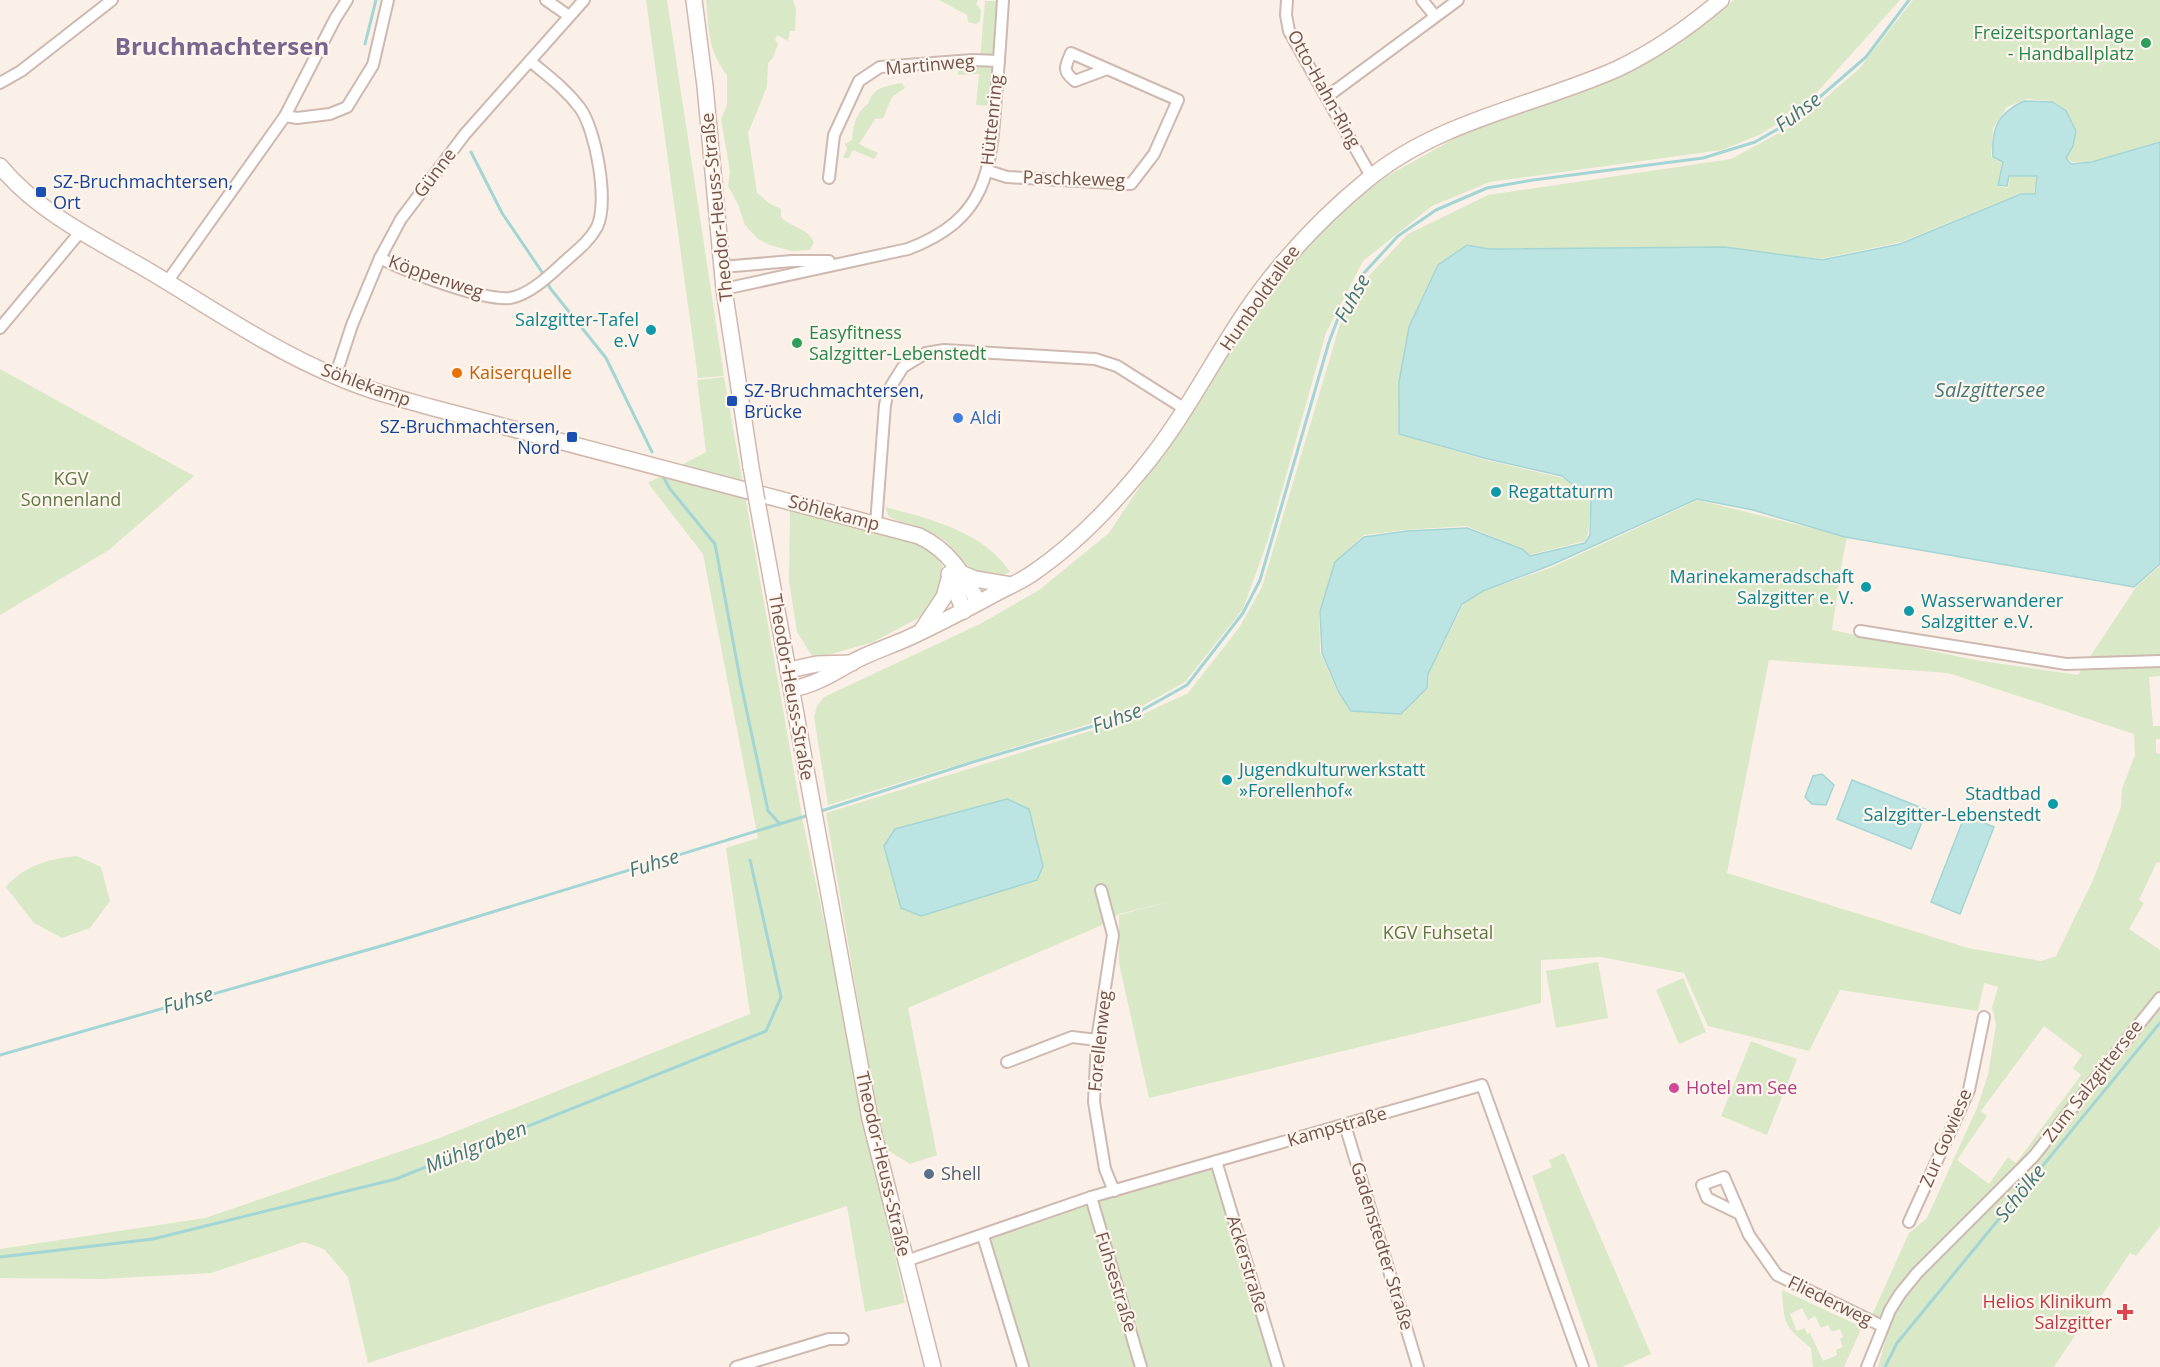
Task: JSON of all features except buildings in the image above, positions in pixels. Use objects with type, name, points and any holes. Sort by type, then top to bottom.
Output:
[{"type":"street","points":[[0,84],[21,72],[112,0]]},
{"type":"street","points":[[167,282],[285,116],[347,0]]},
{"type":"street","points":[[285,116],[297,118],[330,114],[347,106],[373,65],[388,0]]},
{"type":"street","points":[[546,0],[569,16]]},
{"type":"street","name":"Günne","points":[[335,376],[352,325],[380,258],[401,219],[465,134],[584,0]]},
{"type":"street","name":"Theodor-Heuss-Straße","points":[[694,0],[705,86],[724,289],[751,467],[870,1119],[933,1367]]},
{"type":"street","name":"Hüttenring","points":[[724,289],[908,249],[929,241],[950,228],[964,214],[978,194],[988,171],[993,144],[1003,0]]},
{"type":"street","name":"Otto-Hahn-Ring","points":[[1287,0],[1286,15],[1289,31],[1328,96],[1371,176]]},
{"type":"street","points":[[1422,0],[1435,16]]},
{"type":"street","points":[[1328,96],[1458,0]]},
{"type":"street","name":"Humboldtallee","points":[[792,689],[815,683],[852,663],[964,611],[1011,585],[1040,568],[1099,517],[1143,469],[1185,409],[1252,303],[1290,252],[1328,212],[1371,176],[1417,147],[1464,124],[1618,68],[1661,44],[1721,0]]},
{"type":"street","name":"Martinweg","points":[[829,178],[834,135],[858,83],[864,77],[880,67],[965,60],[999,61]]},
{"type":"street","name":"Köppenweg","points":[[380,258],[400,268],[471,291],[510,298],[534,287],[592,235],[598,224],[602,208],[592,136],[581,110],[563,88],[530,61]]},
{"type":"street","name":"Paschkeweg","points":[[988,171],[1012,177],[1131,184],[1154,154],[1178,100],[1107,69]]},
{"type":"street","name":"Söhlekamp","points":[[0,166],[31,199],[81,231],[221,316],[306,363],[335,376],[368,390],[430,407],[919,536],[935,544],[947,556],[956,575],[978,602]]},
{"type":"street","points":[[0,328],[81,231]]},
{"type":"street","name":"Hüttenring","points":[[722,267],[792,261],[848,261]]},
{"type":"street","points":[[876,524],[888,391],[903,368],[926,353],[944,350],[978,351],[1095,359],[1117,366],[1185,409]]},
{"type":"street","points":[[956,575],[1011,585]]},
{"type":"street","points":[[956,575],[964,611]]},
{"type":"street","points":[[920,632],[956,575]]},
{"type":"street","points":[[1860,631],[2066,664],[2160,661]]},
{"type":"street","name":"Humboldtallee","points":[[789,670],[817,664],[852,663]]},
{"type":"street","name":"Forellenweg","points":[[1101,890],[1113,935],[1097,1040],[1094,1102],[1105,1169],[1114,1191]]},
{"type":"street","name":"Zum Salzgittersee","points":[[1870,1364],[1882,1326],[1900,1294],[1917,1273],[2034,1156],[2160,998]]},
{"type":"street","name":"Zur Gowiese","points":[[1910,1222],[1969,1090],[1984,1017]]},
{"type":"street","points":[[1007,1062],[1072,1037],[1097,1040]]},
{"type":"street","name":"Kampstraße","points":[[906,1261],[1091,1197],[1482,1085],[1583,1367]]},
{"type":"street","name":"Gadenstedter Straße","points":[[1345,1125],[1418,1367]]},
{"type":"street","name":"Ackerstraße","points":[[1216,1161],[1278,1367]]},
{"type":"street","name":"Fuhsestraße","points":[[1091,1197],[1141,1367]]},
{"type":"street","name":"Fliederweg","points":[[1740,1214],[1749,1235],[1777,1275],[1882,1326]]},
{"type":"street","points":[[983,1236],[1023,1367]]},
{"type":"street","points":[[736,1367],[829,1339],[843,1339]]},
{"type":"green space","points":[[646,0],[667,0],[724,376],[698,378]]},
{"type":"green space","points":[[706,0],[793,0],[796,9],[795,31],[790,31],[788,41],[777,35],[775,40],[778,44],[773,58],[768,63],[767,87],[748,133],[757,193],[781,209],[781,217],[785,221],[811,237],[814,242],[810,250],[791,251],[758,239],[745,225],[738,204],[728,186],[730,171],[721,119],[727,105],[727,75],[713,49]]},
{"type":"green space","points":[[939,0],[978,0],[976,4],[981,10],[980,21],[976,24],[968,22],[967,15]]},
{"type":"green space","points":[[1734,0],[1900,0],[1802,109],[1759,135],[1722,150],[1490,182],[1432,206],[1363,261],[1326,333],[1268,540],[1243,609],[1185,682],[1135,710],[828,805],[814,717],[817,706],[824,697],[982,623],[1039,590],[1109,533],[1200,401],[1276,274],[1353,201],[1382,179],[1464,133],[1572,94],[1654,58]]},
{"type":"green space","name":"KGV Fuhsetal","points":[[1913,0],[2160,0],[2160,141],[2092,162],[2072,162],[2066,157],[2073,146],[2077,131],[2065,110],[2054,101],[2026,99],[2007,107],[1993,128],[1991,157],[2002,163],[1997,186],[2008,188],[2010,177],[2037,176],[2033,195],[2021,193],[1901,242],[1821,259],[1724,247],[1488,249],[1467,244],[1437,265],[1409,326],[1399,382],[1398,434],[1486,460],[1563,478],[1591,501],[1588,534],[1585,541],[1529,555],[1522,548],[1466,526],[1364,535],[1335,562],[1319,611],[1320,652],[1338,693],[1350,711],[1402,714],[1428,688],[1429,673],[1464,603],[1484,591],[1550,568],[1698,500],[1847,537],[1832,630],[1975,660],[2078,675],[2136,587],[2160,566],[2160,676],[2149,677],[2153,726],[2160,726],[2160,739],[2156,739],[2156,753],[2160,754],[2160,863],[2157,862],[2139,900],[2144,903],[2129,929],[2160,950],[2160,1226],[2136,1256],[2130,1253],[2054,1367],[1878,1367],[1887,1335],[1873,1313],[1909,1233],[1927,1218],[1977,1108],[1988,1075],[1996,1024],[1992,1008],[1998,987],[1984,983],[1978,1011],[1840,990],[1809,1051],[1708,1026],[1684,973],[1601,957],[1541,960],[1541,1003],[1149,1098],[1119,963],[1119,915],[1172,901],[1119,914],[1100,926],[908,1008],[937,1155],[910,1164],[886,1149],[882,1144],[826,813],[1139,716],[1188,693],[1239,628],[1262,587],[1343,314],[1366,279],[1408,234],[1488,195],[1731,159],[1794,125],[1859,69]],"holes":[[[1769,660],[1948,673],[2134,734],[2135,755],[2122,789],[2121,807],[2093,880],[2056,956],[2041,961],[1968,948],[1727,873]],[[2044,1026],[2082,1055],[2073,1068],[2081,1075],[2016,1163],[2008,1157],[1989,1184],[1957,1160],[1987,1116],[1981,1111]]]},
{"type":"green space","points":[[985,1],[1003,1],[996,106],[976,105],[979,74],[958,75],[957,61],[980,60]]},
{"type":"green space","points":[[902,83],[905,88],[892,97],[883,118],[875,119],[859,144],[878,153],[874,159],[853,150],[849,158],[843,158],[847,149],[845,144],[852,140],[858,115],[873,94],[881,88]]},
{"type":"green space","name":"KGV Sonnenland","points":[[0,369],[194,476],[109,550],[0,615]]},
{"type":"green space","points":[[724,377],[803,822],[905,1303],[865,1312],[847,1206],[368,1363],[348,1277],[324,1249],[304,1242],[211,1273],[102,1279],[0,1278],[0,1249],[205,1218],[437,1139],[750,1014],[726,848],[758,838],[703,554],[648,483],[706,452],[697,380]]},
{"type":"green space","points":[[885,507],[937,522],[970,537],[999,558],[1010,572],[986,577],[978,573],[970,568],[941,538],[929,531],[889,517]]},
{"type":"green space","points":[[790,511],[903,537],[923,544],[941,562],[944,574],[943,586],[926,614],[873,642],[814,659],[797,632],[789,581]]},
{"type":"green space","points":[[77,856],[101,867],[110,901],[90,928],[62,938],[34,923],[6,887],[21,873],[38,864]]},
{"type":"green space","points":[[1598,962],[1608,1018],[1556,1028],[1546,971]]},
{"type":"green space","points":[[1683,978],[1706,1032],[1679,1044],[1656,990]]},
{"type":"green space","points":[[1751,1041],[1797,1059],[1767,1135],[1721,1116]]},
{"type":"green space","points":[[1564,1153],[1651,1354],[1622,1367],[1598,1367],[1532,1176],[1552,1167],[1549,1160]]},
{"type":"green space","points":[[1216,1161],[1278,1367],[1023,1367],[983,1236]]},
{"type":"green space","points":[[1782,1290],[1862,1327],[1844,1367],[1813,1367],[1811,1348],[1787,1324]],"holes":[[[1802,1308],[1808,1320],[1815,1316],[1821,1328],[1828,1325],[1832,1332],[1840,1329],[1843,1347],[1836,1350],[1837,1355],[1823,1361],[1810,1333],[1807,1334],[1805,1328],[1797,1331],[1790,1314]]]},
{"type":"water","name":"Salzgittersee","points":[[2024,101],[2053,102],[2066,111],[2076,131],[2073,146],[2066,158],[2071,164],[2092,162],[2160,142],[2160,564],[2134,587],[1845,537],[1753,510],[1697,499],[1551,565],[1483,591],[1462,604],[1428,674],[1427,688],[1401,714],[1351,711],[1339,693],[1322,653],[1320,611],[1335,562],[1364,537],[1407,531],[1467,528],[1522,549],[1530,556],[1585,543],[1590,535],[1591,500],[1562,476],[1484,458],[1399,434],[1399,382],[1409,327],[1438,265],[1467,245],[1489,249],[1724,247],[1822,260],[1900,244],[2021,194],[2035,194],[2037,176],[2009,176],[2007,186],[1998,185],[2003,162],[1993,157],[1993,138],[1998,123],[2002,116]]},
{"type":"water","points":[[1822,774],[1834,785],[1826,805],[1812,804],[1805,797],[1813,776]]},
{"type":"water","points":[[1852,780],[1927,810],[1911,849],[1837,819]]},
{"type":"water","points":[[1007,799],[1029,809],[1043,866],[1037,880],[921,916],[901,908],[884,846],[895,829]]},
{"type":"water","points":[[1965,815],[1994,827],[1960,914],[1931,902]]},
{"type":"waterway","points":[[365,44],[376,0]]},
{"type":"waterway","name":"Fuhse","points":[[818,812],[976,761],[1137,713],[1187,685],[1243,613],[1260,580],[1329,342],[1340,313],[1364,273],[1398,236],[1436,210],[1487,188],[1703,158],[1755,142],[1792,121],[1866,57],[1909,0]]},
{"type":"waterway","points":[[471,152],[502,213],[542,272],[550,288],[606,358],[652,452]]},
{"type":"waterway","points":[[664,478],[670,489],[715,544],[768,811],[780,824]]},
{"type":"waterway","name":"Fuhse","points":[[0,1055],[388,944],[809,815]]},
{"type":"waterway","name":"Mühlgraben","points":[[0,1257],[153,1239],[396,1179],[766,1031],[781,997],[750,860]]},
{"type":"waterway","name":"Schölke","points":[[1885,1367],[1897,1343],[2160,1023]]},
{"type":"place","name":"Freizeitsportanlage - Handballplatz","points":[[2146,43]]},
{"type":"place","name":"SZ-Bruchmachtersen, Ort","points":[[41,192]]},
{"type":"place","name":"Salzgitter-Tafel e.V","points":[[651,330]]},
{"type":"place","name":"Easyfitness Salzgitter-Lebenstedt","points":[[797,343]]},
{"type":"place","name":"Kaiserquelle","points":[[457,373]]},
{"type":"place","name":"SZ-Bruchmachtersen, Brücke","points":[[732,401]]},
{"type":"place","name":"Aldi","points":[[958,418]]},
{"type":"place","name":"SZ-Bruchmachtersen, Nord","points":[[572,437]]},
{"type":"place","name":"Regattaturm","points":[[1496,492]]},
{"type":"place","name":"Marinekameradschaft Salzgitter e. V.","points":[[1866,587]]},
{"type":"place","name":"Wasserwanderer Salzgitter e.V.","points":[[1909,611]]},
{"type":"place","name":"Jugendkulturwerkstatt »Forellenhof«","points":[[1227,780]]},
{"type":"place","name":"Stadtbad Salzgitter-Lebenstedt","points":[[2053,804]]},
{"type":"place","name":"Hotel am See","points":[[1674,1088]]},
{"type":"place","name":"Shell","points":[[929,1174]]},
{"type":"place","name":"Helios Klinikum Salzgitter","points":[[2125,1312]]},
{"type":"district","name":"Bruchmachtersen","points":[[222,47]]}]
